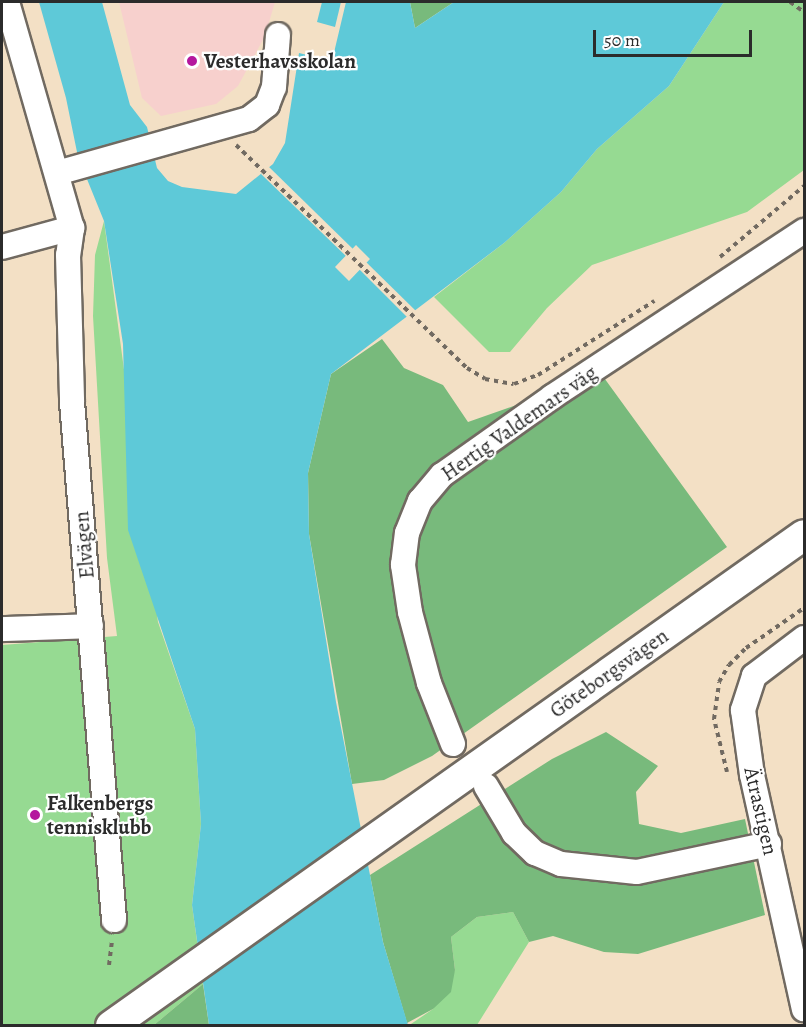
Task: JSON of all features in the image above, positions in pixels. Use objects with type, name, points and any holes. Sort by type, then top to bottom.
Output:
[{"type":"main road","name":"Göteborgsvägen","points":[[160,990],[804,535]]},
{"type":"main road","points":[[94,1026],[160,990]]},
{"type":"main road","points":[[111,1026],[160,990]]},
{"type":"street","name":"Elvägen","points":[[7,2],[72,228],[68,255],[72,402],[114,920]]},
{"type":"street","points":[[57,173],[173,140],[220,130],[249,119],[267,105],[274,87],[278,36]]},
{"type":"street","points":[[2,247],[72,228]]},
{"type":"street","name":"Hertig Valdemars väg","points":[[453,744],[429,683],[410,612],[403,565],[407,533],[420,501],[442,475],[552,397],[804,231]]},
{"type":"street","points":[[2,629],[91,626]]},
{"type":"street","name":"Ätrastigen","points":[[804,638],[754,676],[742,710],[746,747],[804,1009]]},
{"type":"street","points":[[486,786],[514,833],[535,853],[561,864],[637,872],[769,844]]},
{"type":"path","points":[[790,2],[804,12]]},
{"type":"path","points":[[220,130],[261,167],[447,349],[477,375],[514,384],[538,375],[657,298]]},
{"type":"path","points":[[712,263],[804,186]]},
{"type":"shaded area","name":"Vesterhavsskolan","points":[[119,2],[275,2],[265,36],[238,86],[216,104],[161,116],[142,98]]},
{"type":"green space","points":[[410,2],[454,2],[415,28]]},
{"type":"green space","points":[[724,2],[804,2],[804,170],[747,212],[592,265],[547,308],[510,352],[489,352],[434,297],[504,243],[561,192],[597,149],[669,86]]},
{"type":"green space","points":[[104,221],[158,622],[195,729],[201,824],[192,905],[203,984],[154,1025],[2,1026],[2,645],[117,636],[107,558],[93,316],[95,255]]},
{"type":"green space","points":[[382,339],[404,368],[443,385],[468,422],[602,375],[727,547],[432,756],[384,780],[352,784],[309,534],[308,473],[331,374]]},
{"type":"green space","points":[[606,732],[658,766],[636,792],[639,824],[681,833],[745,819],[765,915],[638,954],[604,952],[553,936],[529,942],[513,912],[477,917],[451,937],[455,970],[451,992],[433,1009],[407,1023],[383,942],[370,875],[552,759]]},
{"type":"green space","points":[[513,912],[529,942],[477,1025],[408,1026],[433,1009],[455,970],[451,937],[477,917]]},
{"type":"green space","points":[[203,984],[209,1025],[154,1025]]},
{"type":"water","points":[[39,2],[102,2],[130,105],[147,127],[157,168],[168,181],[182,187],[236,194],[273,164],[285,143],[299,53],[332,61],[346,2],[410,2],[415,28],[454,2],[724,2],[669,86],[597,149],[561,192],[504,243],[331,374],[308,473],[309,534],[336,702],[383,942],[408,1025],[209,1025],[192,905],[201,824],[195,729],[128,530],[123,344],[104,221],[78,157],[66,98]],"holes":[[[356,245],[370,259],[349,281],[335,267]]]},
{"type":"water","points":[[322,2],[341,2],[335,27],[317,22]]},
{"type":"pier","points":[[268,166],[355,251],[348,258],[261,174]]},
{"type":"pier","points":[[365,261],[418,313],[410,320],[358,268]]},
{"type":"place","name":"Vesterhavsskolan","points":[[192,61]]},
{"type":"place","name":"Falkenbergs tennisklubb","points":[[35,815]]}]
